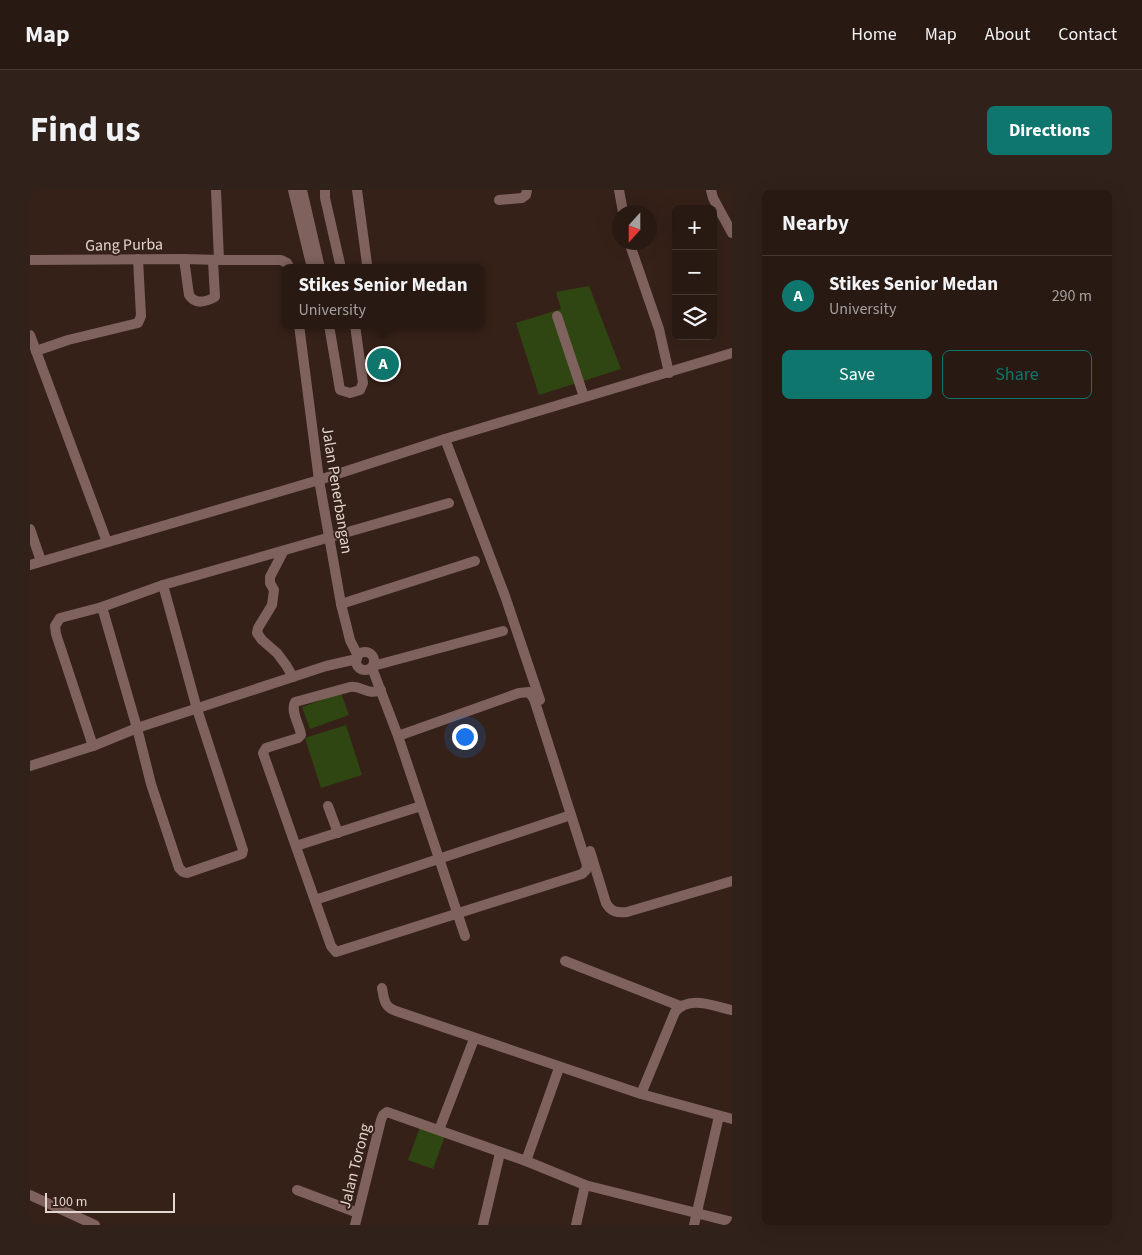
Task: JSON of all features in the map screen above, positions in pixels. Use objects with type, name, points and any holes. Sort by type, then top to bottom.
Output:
[{"type":"street","points":[[184,259],[189,295],[192,300],[196,302],[205,301],[215,297],[216,190]]},
{"type":"street","points":[[293,190],[311,264]]},
{"type":"street","points":[[302,190],[319,264]]},
{"type":"street","points":[[325,190],[325,198],[340,264]]},
{"type":"street","points":[[358,190],[367,264]]},
{"type":"street","points":[[499,200],[522,198],[527,193],[527,190]]},
{"type":"street","points":[[619,190],[622,205]]},
{"type":"street","points":[[711,190],[713,198],[732,233]]},
{"type":"street","points":[[632,250],[661,335],[670,373]]},
{"type":"street","points":[[36,351],[68,340],[138,323],[141,316],[138,259]]},
{"type":"street","name":"Gang Purba","points":[[30,260],[184,259],[216,261]]},
{"type":"street","points":[[216,261],[281,260],[288,264]]},
{"type":"street","points":[[557,316],[584,397]]},
{"type":"street","name":"Jalan Penerbangan","points":[[300,329],[319,480],[331,538],[341,604],[350,640],[358,658]]},
{"type":"street","points":[[329,329],[340,390],[350,393],[360,390],[364,383],[356,329]]},
{"type":"street","points":[[30,335],[107,542]]},
{"type":"street","points":[[30,565],[319,480],[445,439],[732,353]]},
{"type":"street","points":[[445,439],[505,596],[609,909],[616,913],[627,912],[732,881]]},
{"type":"street","points":[[92,746],[56,634],[55,626],[60,618],[102,607],[163,585],[449,503]]},
{"type":"street","points":[[30,529],[41,561]]},
{"type":"street","points":[[283,552],[270,577],[270,583],[274,590],[273,600],[257,633],[282,659],[293,677]]},
{"type":"street","points":[[341,604],[475,561]]},
{"type":"street","points":[[102,607],[138,728],[151,784],[179,868],[187,873],[217,864],[242,854],[243,850],[197,709],[163,585]]},
{"type":"street","points":[[373,667],[503,630]]},
{"type":"street","points":[[30,766],[326,666],[358,658],[362,653],[370,654],[374,659],[373,667],[465,936]]},
{"type":"street","points":[[381,690],[370,692],[355,686],[295,702],[293,711],[301,735],[298,738],[271,746],[264,750],[263,753],[315,900],[336,952],[584,873],[587,866],[534,699],[530,692],[519,693],[398,736]]},
{"type":"street","points":[[328,806],[338,833]]},
{"type":"street","points":[[296,846],[421,806]]},
{"type":"street","points":[[315,900],[571,815]]},
{"type":"street","points":[[565,961],[680,1006]]},
{"type":"street","points":[[382,988],[384,1001],[388,1008],[558,1068],[641,1094],[732,1119]]},
{"type":"street","points":[[641,1094],[675,1012],[680,1006],[692,1002],[732,1010]]},
{"type":"street","points":[[474,1039],[439,1130],[526,1161],[585,1185],[732,1222]]},
{"type":"street","points":[[526,1161],[558,1068]]},
{"type":"street","name":"Jalan Torong","points":[[355,1225],[383,1114],[389,1112],[439,1130]]},
{"type":"street","points":[[694,1225],[719,1116]]},
{"type":"street","points":[[483,1225],[500,1153]]},
{"type":"street","points":[[576,1225],[585,1185]]},
{"type":"street","points":[[297,1190],[358,1213]]},
{"type":"street","points":[[30,1195],[95,1225]]},
{"type":"green space","points":[[589,286],[621,369],[539,395],[516,323],[561,309],[556,292]]},
{"type":"green space","points":[[341,693],[349,715],[310,729],[302,707]]},
{"type":"green space","points":[[346,725],[362,775],[321,788],[305,738]]},
{"type":"green space","points":[[421,1124],[446,1133],[433,1169],[408,1160]]},
{"type":"place","name":"Stikes Senior Medan","points":[[383,364]]}]
